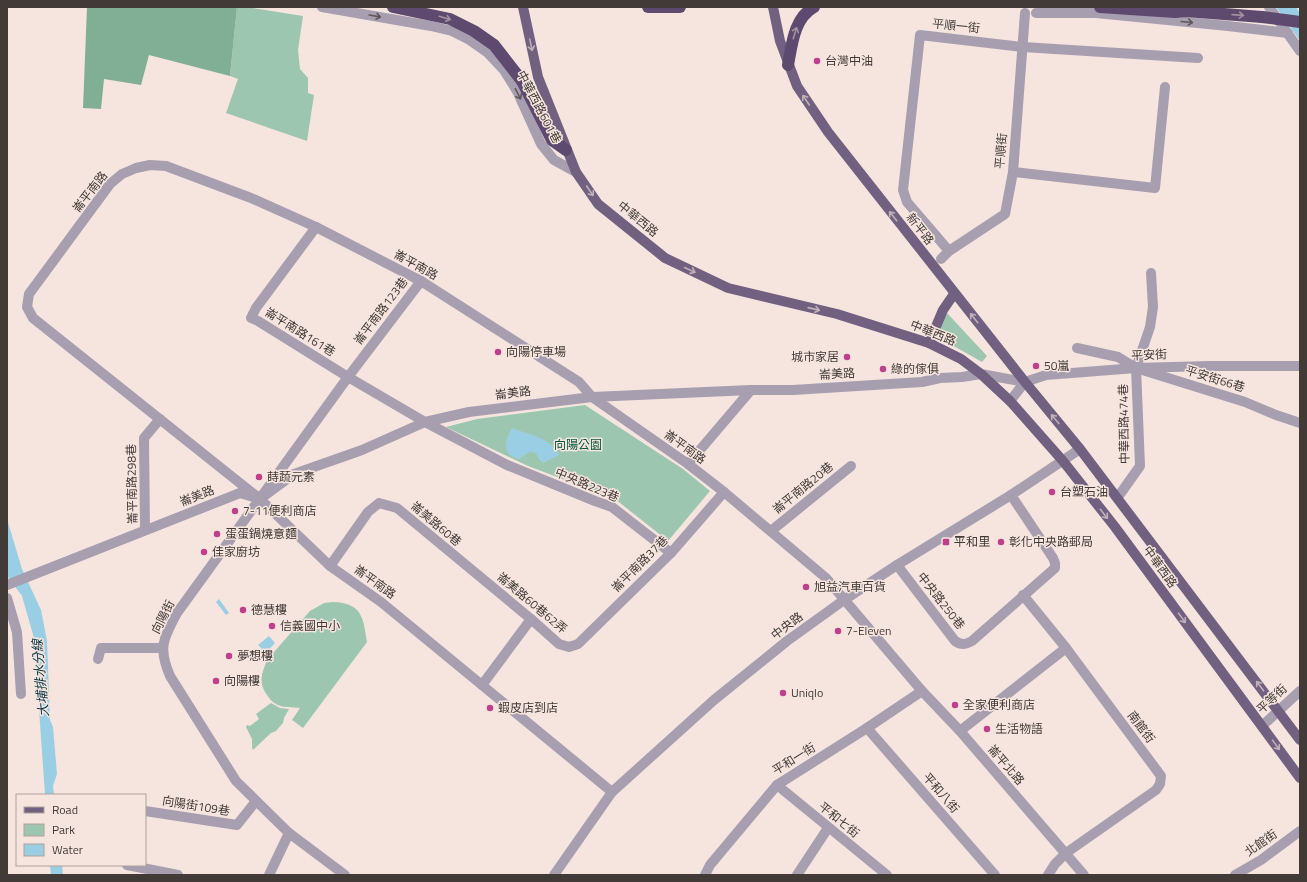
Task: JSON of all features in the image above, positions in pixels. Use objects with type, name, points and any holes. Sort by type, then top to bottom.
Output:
[{"type":"highway","points":[[393,7],[450,19],[474,31],[494,45],[522,81],[552,140],[566,150]]},
{"type":"highway","points":[[648,7],[680,7]]},
{"type":"highway","points":[[788,65],[796,28],[802,18],[814,7]]},
{"type":"highway","points":[[1100,7],[1175,12],[1182,9],[1266,12],[1300,22]]},
{"type":"main road","name":"中華西路","points":[[523,7],[538,77],[576,172],[598,204],[664,258],[728,288],[837,314],[929,343],[961,359],[981,374],[1010,401],[1063,461],[1115,527],[1300,778]]},
{"type":"main road","name":"新平路","points":[[773,7],[780,41],[797,86],[828,132],[954,294],[1080,449]]},
{"type":"main road","points":[[929,343],[943,310],[954,294]]},
{"type":"main road","name":"中華西路","points":[[1080,449],[1118,497],[1300,740]]},
{"type":"street","name":"中華西路601巷","points":[[322,7],[431,26],[452,31],[468,39],[488,53],[504,70],[517,91],[541,144],[554,160],[576,172]]},
{"type":"street","points":[[1266,12],[1288,33],[1300,51]]},
{"type":"street","name":"平順街","points":[[941,259],[949,251],[1005,214],[1013,172],[1025,13]]},
{"type":"street","points":[[1036,13],[1096,13],[1288,33]]},
{"type":"street","name":"平順一街","points":[[949,251],[907,202],[903,190],[920,35],[1023,47],[1198,58]]},
{"type":"street","points":[[1013,172],[1155,188],[1164,87]]},
{"type":"street","name":"崙平南路","points":[[612,792],[381,602],[330,566],[260,499],[33,318],[27,307],[30,294],[110,184],[122,174],[136,168],[150,165],[166,166],[251,198],[316,227],[421,280],[579,382],[592,397],[688,464],[724,492],[826,578],[844,600]]},
{"type":"street","name":"崙平南路161巷","points":[[316,227],[256,308],[251,318],[348,377]]},
{"type":"street","name":"中華西路474巷","points":[[1118,497],[1140,466],[1136,368],[1151,320],[1153,307],[1151,273]]},
{"type":"street","name":"崙平南路123巷","points":[[348,377],[421,280]]},
{"type":"street","name":"平安街66巷","points":[[1077,348],[1118,357],[1136,368],[1245,402],[1300,424]]},
{"type":"street","name":"平安街","points":[[1025,382],[1046,375],[1136,368],[1300,366]]},
{"type":"street","name":"崙美路","points":[[7,585],[240,493],[260,499],[294,474],[362,450],[425,422],[469,412],[592,397],[751,390],[793,390],[922,382],[940,378],[981,374],[1025,382]]},
{"type":"street","name":"中央路223巷","points":[[348,377],[425,422],[507,465],[612,507],[671,552]]},
{"type":"street","name":"向陽街","points":[[345,875],[289,833],[236,781],[170,676],[164,662],[163,648],[166,634],[177,613],[348,377]]},
{"type":"street","points":[[1010,401],[1025,382]]},
{"type":"street","points":[[688,464],[751,390]]},
{"type":"street","name":"崙平南路298巷","points":[[145,530],[144,438],[160,419]]},
{"type":"street","name":"中央路","points":[[555,874],[612,792],[714,700],[787,642],[844,600],[1080,449]]},
{"type":"street","name":"崙平南路20巷","points":[[771,532],[852,466]]},
{"type":"street","name":"崙平南路37巷","points":[[569,647],[578,644],[671,552],[724,492]]},
{"type":"street","points":[[1011,494],[1055,563],[1055,568],[1023,595]]},
{"type":"street","name":"崙美路60巷","points":[[330,566],[368,512],[379,503],[397,508],[479,576]]},
{"type":"street","name":"中央路250巷","points":[[897,565],[955,641],[960,644],[972,642],[1023,595]]},
{"type":"street","name":"崙美路60巷62弄","points":[[479,576],[559,644],[569,647]]},
{"type":"street","name":"南館街","points":[[1023,595],[1066,648],[1161,776],[1160,784],[1156,790],[1066,853]]},
{"type":"street","points":[[7,598],[17,632],[21,694]]},
{"type":"street","name":"崙平北路","points":[[844,600],[922,691],[960,731],[1084,875]]},
{"type":"street","points":[[482,684],[531,619]]},
{"type":"street","points":[[98,659],[101,648],[163,648]]},
{"type":"street","points":[[960,731],[1066,648]]},
{"type":"street","name":"平和一街","points":[[705,875],[710,865],[777,785],[922,691]]},
{"type":"street","name":"平等街","points":[[1262,726],[1300,691]]},
{"type":"street","name":"平和八街","points":[[867,728],[995,875]]},
{"type":"street","name":"平和七街","points":[[777,785],[881,873]]},
{"type":"street","name":"向陽街109巷","points":[[146,811],[238,825],[256,801]]},
{"type":"street","points":[[797,875],[828,828]]},
{"type":"street","name":"北館街","points":[[1235,875],[1249,872],[1261,860],[1300,831]]},
{"type":"street","points":[[269,875],[289,833]]},
{"type":"street","points":[[1048,875],[1055,864],[1066,853]]},
{"type":"street","points":[[132,866],[178,875]]},
{"type":"green space","points":[[87,7],[237,7],[230,76],[149,55],[141,85],[104,79],[101,109],[83,108]]},
{"type":"green space","points":[[237,7],[247,7],[303,16],[298,50],[300,69],[308,78],[308,93],[314,95],[307,141],[226,113],[238,79],[230,76]]},
{"type":"green space","points":[[947,313],[987,356],[982,362],[936,336]]},
{"type":"green space","name":"向陽公園","points":[[585,405],[683,469],[710,491],[668,541],[615,499],[528,466],[446,427],[477,419]]},
{"type":"green space","points":[[333,602],[350,605],[359,613],[364,625],[367,642],[303,728],[292,720],[300,708],[281,706],[272,701],[262,686],[262,673],[267,660],[310,611],[324,603]]},
{"type":"green space","points":[[271,703],[280,708],[289,709],[283,723],[276,731],[271,733],[253,750],[252,739],[246,727],[247,725],[250,726],[259,719],[256,714]]},
{"type":"water","points":[[1276,7],[1296,7],[1300,13],[1300,41]]},
{"type":"water","points":[[512,428],[545,440],[559,455],[543,463],[538,458],[536,453],[531,451],[519,459],[513,457],[509,454],[506,446],[507,438]]},
{"type":"water","name":"大埔排水分線","points":[[7,519],[22,569],[41,610],[47,641],[50,720],[53,727],[57,774],[53,786],[54,794],[45,794],[34,638],[22,596],[8,577]]},
{"type":"water","points":[[219,599],[229,613],[226,615],[216,602]]},
{"type":"water","points":[[269,636],[275,643],[266,653],[258,645]]},
{"type":"water","points":[[50,866],[62,866],[63,875],[51,875]]},
{"type":"place","name":"台灣中油","points":[[817,61]]},
{"type":"place","name":"向陽停車場","points":[[498,352]]},
{"type":"place","name":"城市家居","points":[[847,357]]},
{"type":"place","name":"50嵐","points":[[1036,366]]},
{"type":"place","name":"綠的傢俱","points":[[883,369]]},
{"type":"place","name":"蒔蔬元素","points":[[259,477]]},
{"type":"place","name":"台塑石油","points":[[1052,492]]},
{"type":"place","name":"7-11便利商店","points":[[235,511]]},
{"type":"place","name":"蛋蛋鍋燒意麵","points":[[217,534]]},
{"type":"place","name":"平和里","points":[[946,542]]},
{"type":"place","name":"彰化中央路郵局","points":[[1001,542]]},
{"type":"place","name":"佳家廚坊","points":[[204,552]]},
{"type":"place","name":"旭益汽車百貨","points":[[806,587]]},
{"type":"place","name":"德慧樓","points":[[243,610]]},
{"type":"place","name":"信義國中小","points":[[272,626]]},
{"type":"place","name":"7-Eleven","points":[[838,631]]},
{"type":"place","name":"夢想樓","points":[[229,656]]},
{"type":"place","name":"向陽樓","points":[[216,681]]},
{"type":"place","name":"Uniqlo","points":[[783,693]]},
{"type":"place","name":"全家便利商店","points":[[955,705]]},
{"type":"place","name":"蝦皮店到店","points":[[490,708]]},
{"type":"place","name":"生活物語","points":[[987,729]]}]
